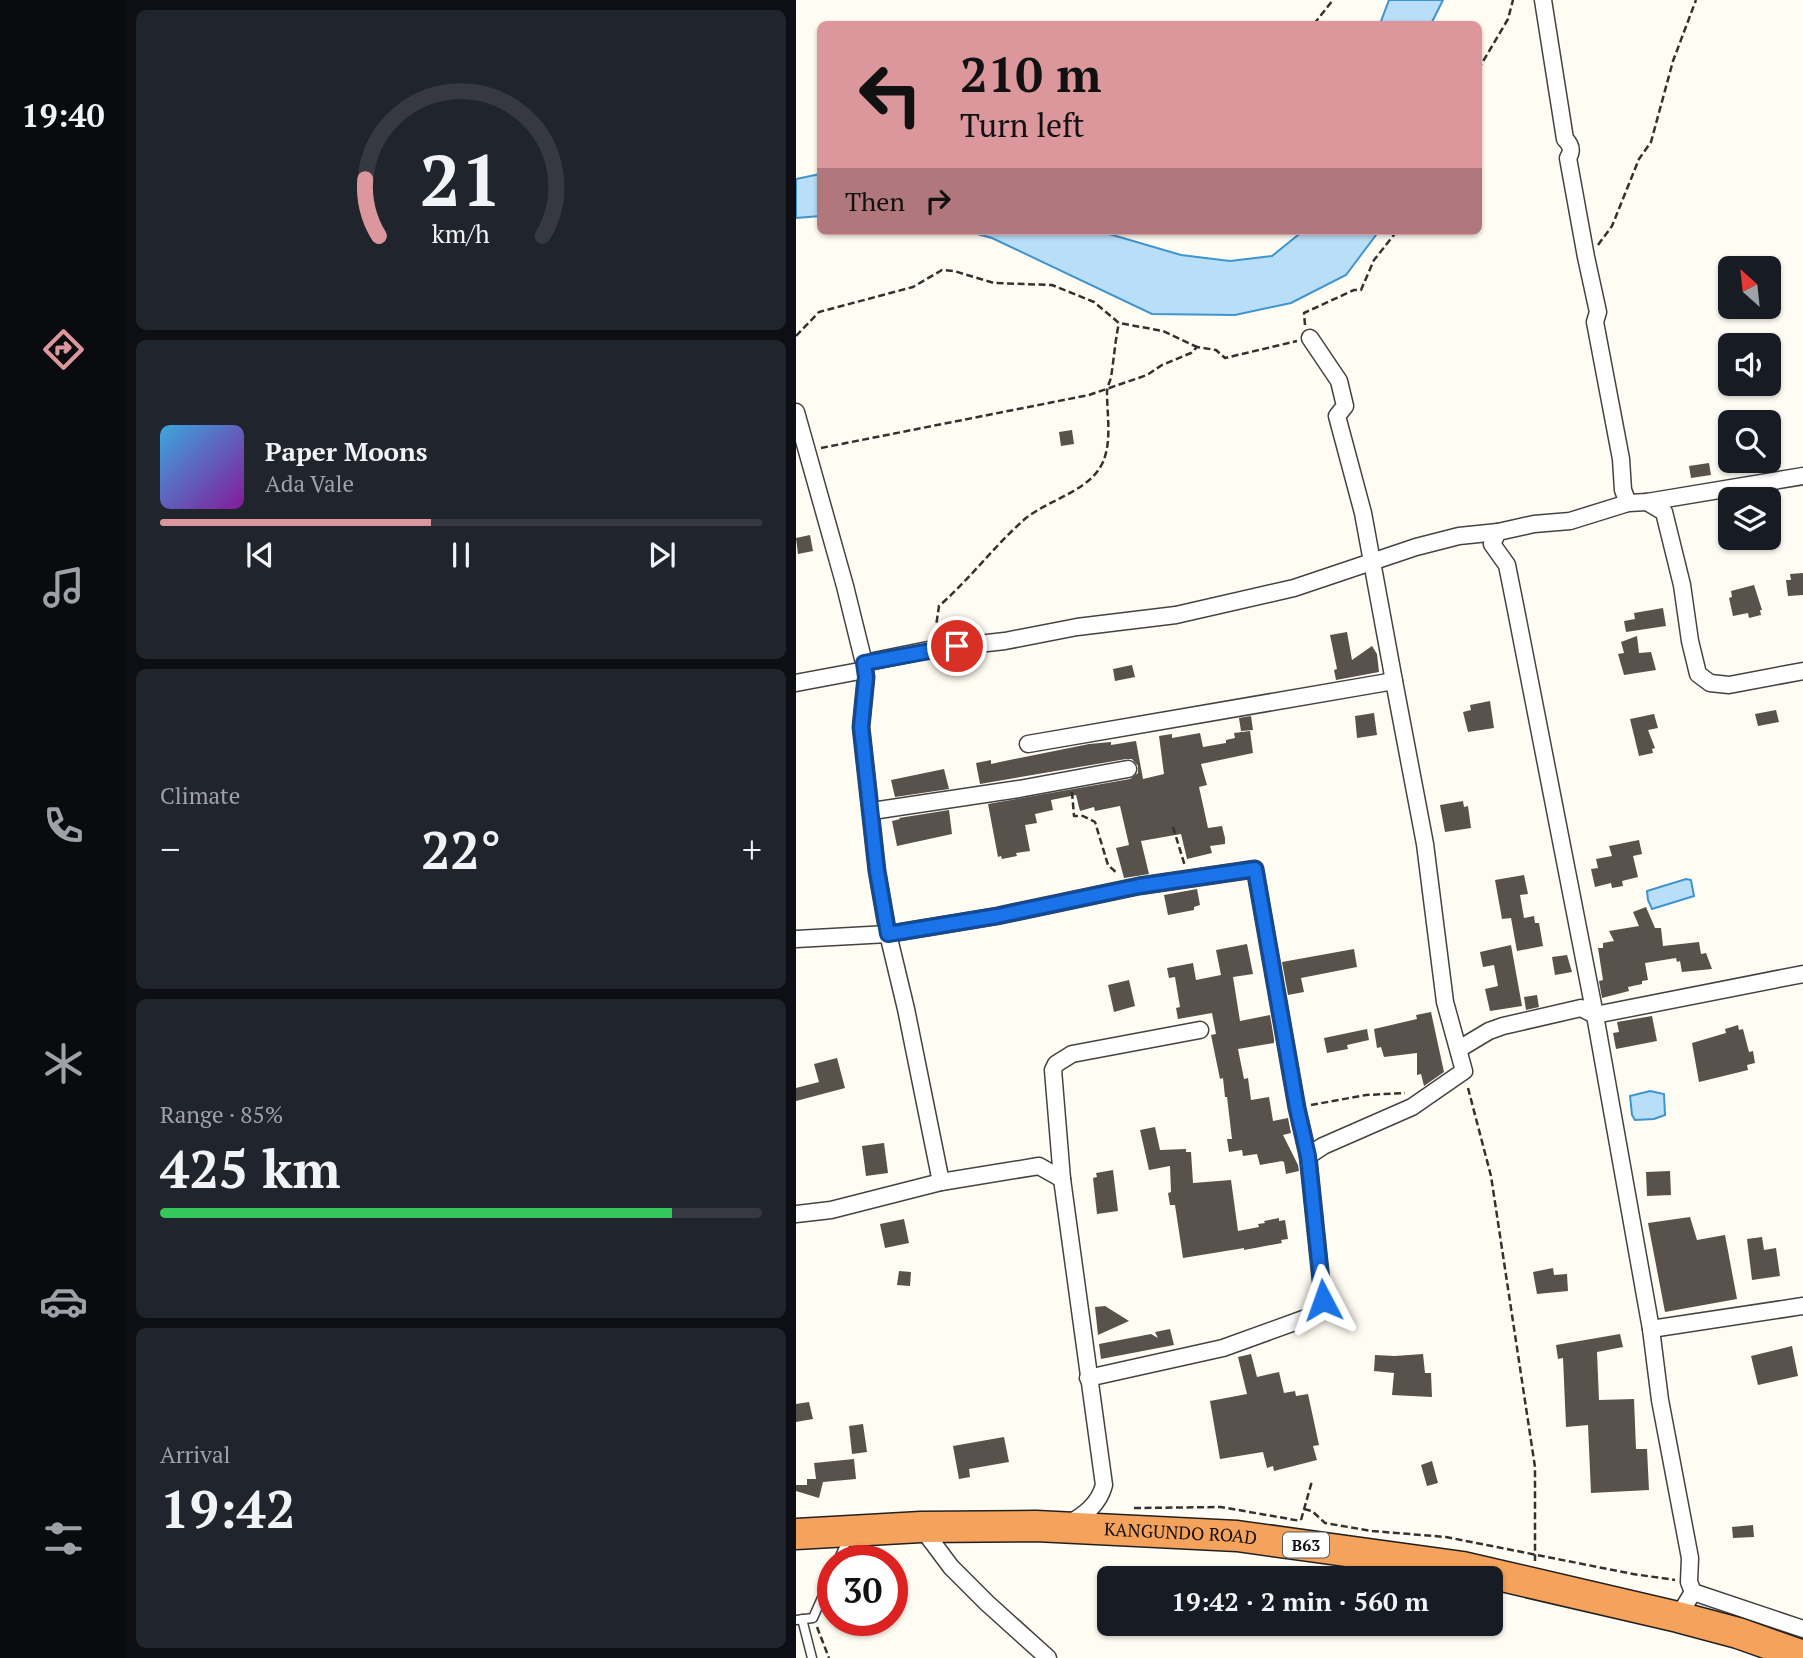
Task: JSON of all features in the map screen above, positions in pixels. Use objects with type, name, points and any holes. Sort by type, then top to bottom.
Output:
[{"type":"highway","name":"KANGUNDO ROAD","points":[[796,1534],[921,1527],[1063,1527],[1237,1536],[1463,1567],[1536,1569],[1687,1597],[1738,1633],[1803,1657]]},
{"type":"street","points":[[1543,0],[1565,139],[1570,145],[1568,158],[1598,312],[1595,322],[1621,459],[1623,490],[1628,503]]},
{"type":"street","points":[[1308,1156],[1323,1146],[1412,1107],[1464,1071],[1445,1002],[1425,844],[1358,491],[1337,416],[1345,406],[1339,381],[1310,338]]},
{"type":"street","points":[[796,412],[846,586],[865,666],[861,727],[877,871],[941,1182]]},
{"type":"street","points":[[796,683],[933,649],[1176,615],[1294,588],[1416,547],[1459,536],[1571,521],[1628,503],[1803,476]]},
{"type":"street","points":[[1647,502],[1664,512],[1669,528],[1698,674],[1710,683],[1729,685],[1803,671]]},
{"type":"street","points":[[1498,532],[1492,544],[1507,565],[1595,1015],[1651,1329],[1660,1400],[1690,1558],[1687,1597],[1803,1629]]},
{"type":"street","points":[[1028,744],[1394,681]]},
{"type":"street","points":[[872,811],[1128,769]]},
{"type":"street","points":[[796,939],[888,934],[997,916],[1121,890],[1255,869],[1297,1108],[1308,1156],[1324,1287],[1323,1300],[1306,1318],[1223,1348],[1088,1378]]},
{"type":"street","points":[[1459,1049],[1489,1031],[1581,1008],[1595,1015],[1803,974]]},
{"type":"street","points":[[1063,1527],[1084,1516],[1093,1506],[1104,1485],[1062,1179],[1053,1070],[1056,1064],[1072,1054],[1200,1030]]},
{"type":"street","points":[[796,1214],[831,1210],[941,1182],[1039,1166],[1062,1179]]},
{"type":"street","points":[[1651,1329],[1803,1306]]},
{"type":"street","points":[[921,1527],[960,1576],[987,1604],[1048,1658]]},
{"type":"lane","points":[[845,1545],[851,1531]]},
{"type":"lane","points":[[812,1658],[799,1620],[814,1618],[817,1611]]},
{"type":"path","points":[[1316,21],[1333,0]]},
{"type":"path","points":[[1482,63],[1508,19],[1513,0]]},
{"type":"path","points":[[1586,257],[1612,226],[1639,159],[1651,142],[1673,61],[1696,0]]},
{"type":"path","points":[[796,336],[819,312],[913,287],[942,270],[994,283],[1052,285],[1094,302],[1119,323],[1164,331],[1197,347],[1216,350],[1225,358],[1310,338],[1303,320],[1304,313],[1354,290],[1361,290],[1374,260],[1394,235]]},
{"type":"path","points":[[933,649],[939,606],[964,584],[1026,518],[1055,499],[1079,489],[1103,463],[1107,446],[1107,390],[1119,323]]},
{"type":"path","points":[[807,451],[1107,390],[1147,375],[1162,365],[1191,353],[1197,347]]},
{"type":"path","points":[[1070,779],[1074,816],[1083,816],[1095,822],[1108,865],[1118,872],[1121,890]]},
{"type":"path","points":[[1173,827],[1188,880]]},
{"type":"path","points":[[1464,1071],[1491,1176],[1535,1467],[1536,1569]]},
{"type":"path","points":[[1297,1108],[1366,1095],[1408,1094]]},
{"type":"path","points":[[1093,1506],[1221,1507],[1301,1521],[1312,1481]]},
{"type":"path","points":[[1304,1509],[1312,1511],[1326,1522],[1372,1531],[1446,1537],[1536,1569],[1633,1574],[1687,1597]]},
{"type":"path","points":[[814,1618],[829,1658]]},
{"type":"water","points":[[1389,0],[1443,0],[1432,21],[1381,21]]},
{"type":"water","points":[[817,175],[817,216],[796,218],[796,179]]},
{"type":"water","points":[[981,235],[1113,235],[1181,255],[1230,261],[1272,256],[1298,235],[1376,235],[1346,275],[1291,303],[1235,315],[1152,314]]},
{"type":"water","points":[[1686,879],[1691,880],[1694,896],[1652,909],[1647,891]]},
{"type":"water","points":[[1650,1091],[1664,1094],[1665,1115],[1654,1119],[1635,1120],[1630,1096]]},
{"type":"building","points":[[1072,430],[1074,444],[1061,446],[1059,432]]},
{"type":"building","points":[[1709,463],[1711,475],[1691,478],[1689,466]]},
{"type":"building","points":[[810,535],[813,551],[798,554],[796,538]]},
{"type":"building","points":[[1803,573],[1803,595],[1788,596],[1786,580],[1791,580],[1790,574]]},
{"type":"building","points":[[1754,585],[1762,610],[1761,615],[1749,618],[1748,613],[1733,616],[1729,598],[1732,597],[1731,591]]},
{"type":"building","points":[[1663,608],[1666,626],[1626,632],[1624,621],[1635,619],[1634,613]]},
{"type":"building","points":[[1347,632],[1352,660],[1372,646],[1377,654],[1379,672],[1336,680],[1334,670],[1337,669],[1330,635]]},
{"type":"building","points":[[1637,636],[1639,653],[1651,652],[1656,670],[1624,675],[1618,654],[1624,653],[1621,642]]},
{"type":"building","points":[[1132,665],[1135,677],[1115,681],[1113,669]]},
{"type":"building","points":[[1490,701],[1494,728],[1468,732],[1463,712],[1471,710],[1470,705]]},
{"type":"building","points":[[1776,710],[1779,722],[1758,726],[1755,714]]},
{"type":"building","points":[[1374,713],[1377,735],[1357,738],[1355,716]]},
{"type":"building","points":[[1654,714],[1658,728],[1648,730],[1655,748],[1652,749],[1653,753],[1639,756],[1630,719]]},
{"type":"building","points":[[1251,716],[1253,730],[1241,731],[1239,718]]},
{"type":"building","points":[[1250,731],[1253,753],[1201,764],[1207,785],[1199,787],[1208,828],[1222,826],[1225,838],[1225,844],[1210,846],[1212,853],[1187,859],[1181,834],[1141,841],[1149,874],[1124,878],[1116,848],[1129,845],[1120,806],[1095,811],[1094,807],[1080,811],[1076,795],[1051,800],[1053,810],[1035,814],[1037,823],[1025,825],[1030,851],[1002,859],[1001,856],[998,857],[988,804],[1130,779],[1138,773],[1138,766],[1132,759],[1126,759],[980,784],[976,763],[991,760],[991,764],[1089,744],[1111,742],[1111,745],[1136,741],[1143,779],[1164,774],[1159,736],[1172,734],[1172,738],[1200,733],[1203,747],[1226,743],[1226,740],[1235,738],[1234,733]]},
{"type":"building","points":[[944,769],[949,789],[895,797],[891,780]]},
{"type":"building","points":[[1463,801],[1464,807],[1468,806],[1471,828],[1445,832],[1440,805]]},
{"type":"building","points":[[949,810],[952,834],[897,846],[892,821]]},
{"type":"building","points":[[1639,840],[1642,854],[1633,856],[1638,877],[1622,881],[1623,886],[1612,888],[1611,883],[1595,887],[1591,869],[1598,868],[1596,859],[1612,856],[1609,846]]},
{"type":"building","points":[[1524,875],[1528,894],[1520,895],[1524,918],[1534,916],[1535,923],[1539,923],[1543,946],[1517,951],[1511,918],[1502,919],[1495,880]]},
{"type":"building","points":[[1197,889],[1200,905],[1194,907],[1194,910],[1168,915],[1164,895]]},
{"type":"building","points":[[1646,907],[1655,928],[1661,928],[1663,946],[1699,942],[1701,954],[1706,953],[1712,969],[1682,972],[1680,961],[1677,962],[1676,958],[1645,963],[1648,980],[1628,987],[1629,991],[1602,998],[1599,981],[1603,980],[1598,948],[1603,948],[1603,943],[1614,941],[1609,931],[1639,926],[1633,912]]},
{"type":"building","points":[[1247,944],[1253,974],[1233,977],[1240,1021],[1270,1015],[1274,1043],[1238,1049],[1244,1079],[1248,1078],[1251,1100],[1269,1097],[1273,1121],[1288,1118],[1291,1133],[1283,1135],[1299,1171],[1286,1174],[1282,1161],[1260,1165],[1257,1154],[1243,1156],[1242,1150],[1229,1152],[1227,1139],[1232,1139],[1227,1097],[1223,1078],[1220,1079],[1211,1035],[1216,1034],[1212,1013],[1178,1019],[1176,1008],[1180,1007],[1175,977],[1169,978],[1167,968],[1193,963],[1196,980],[1221,975],[1216,950]]},
{"type":"building","points":[[1511,945],[1522,1006],[1490,1011],[1485,989],[1498,986],[1494,965],[1483,967],[1480,952]]},
{"type":"building","points":[[1354,949],[1357,967],[1301,978],[1304,992],[1288,995],[1282,962]]},
{"type":"building","points":[[1567,955],[1572,972],[1555,975],[1552,957]]},
{"type":"building","points":[[1129,980],[1135,1006],[1114,1012],[1108,985]]},
{"type":"building","points":[[1537,995],[1539,1007],[1526,1010],[1524,997]]},
{"type":"building","points":[[1431,1012],[1444,1072],[1424,1086],[1421,1074],[1417,1075],[1417,1053],[1384,1057],[1381,1047],[1377,1048],[1374,1029],[1417,1019],[1416,1015]]},
{"type":"building","points":[[1652,1016],[1657,1041],[1616,1049],[1613,1033],[1619,1032],[1617,1022]]},
{"type":"building","points":[[1738,1025],[1739,1030],[1743,1029],[1749,1052],[1753,1051],[1755,1063],[1747,1065],[1748,1070],[1699,1082],[1692,1043],[1726,1033],[1725,1029]]},
{"type":"building","points":[[1367,1029],[1369,1040],[1347,1045],[1348,1049],[1327,1053],[1324,1038]]},
{"type":"building","points":[[837,1058],[845,1088],[796,1101],[796,1088],[819,1082],[814,1064]]},
{"type":"building","points":[[1155,1127],[1160,1150],[1186,1149],[1186,1152],[1191,1152],[1193,1183],[1231,1180],[1238,1231],[1259,1227],[1258,1224],[1265,1223],[1264,1221],[1279,1218],[1279,1221],[1285,1220],[1288,1239],[1281,1240],[1282,1243],[1244,1250],[1183,1258],[1175,1205],[1170,1205],[1168,1193],[1171,1192],[1170,1166],[1149,1170],[1140,1130]]},
{"type":"building","points":[[884,1143],[888,1173],[866,1176],[862,1146]]},
{"type":"building","points":[[1113,1170],[1118,1211],[1097,1214],[1093,1178],[1097,1177],[1096,1173]]},
{"type":"building","points":[[1670,1171],[1671,1195],[1647,1196],[1646,1172]]},
{"type":"building","points":[[1690,1217],[1697,1240],[1725,1235],[1737,1299],[1665,1312],[1648,1223]]},
{"type":"building","points":[[904,1219],[909,1243],[885,1248],[880,1224]]},
{"type":"building","points":[[1762,1237],[1764,1250],[1776,1248],[1780,1276],[1752,1280],[1747,1239]]},
{"type":"building","points":[[1553,1268],[1554,1275],[1567,1274],[1568,1291],[1537,1294],[1533,1272]]},
{"type":"building","points":[[899,1271],[911,1272],[910,1286],[897,1285]]},
{"type":"building","points":[[1105,1306],[1129,1321],[1098,1335],[1095,1307]]},
{"type":"building","points":[[1170,1329],[1174,1345],[1101,1359],[1099,1344],[1151,1334],[1158,1338],[1155,1332]]},
{"type":"building","points":[[1620,1334],[1623,1347],[1597,1352],[1599,1400],[1634,1399],[1636,1449],[1647,1449],[1649,1490],[1591,1493],[1588,1425],[1566,1427],[1563,1358],[1558,1359],[1556,1345]]},
{"type":"building","points":[[1792,1346],[1798,1376],[1758,1385],[1751,1356]]},
{"type":"building","points":[[1251,1354],[1257,1377],[1279,1372],[1284,1393],[1295,1391],[1296,1396],[1308,1394],[1319,1445],[1313,1446],[1317,1460],[1274,1471],[1273,1466],[1267,1468],[1263,1452],[1220,1459],[1210,1401],[1247,1394],[1238,1357]]},
{"type":"building","points":[[1423,1354],[1425,1373],[1431,1373],[1432,1397],[1392,1395],[1394,1373],[1374,1371],[1375,1355]]},
{"type":"building","points":[[809,1402],[813,1419],[796,1422],[796,1404]]},
{"type":"building","points":[[863,1424],[867,1452],[852,1454],[849,1426]]},
{"type":"building","points":[[1004,1437],[1009,1462],[969,1469],[970,1477],[959,1479],[953,1446]]},
{"type":"building","points":[[854,1459],[856,1479],[823,1482],[819,1498],[796,1491],[796,1485],[807,1485],[807,1479],[816,1479],[814,1463]]},
{"type":"building","points":[[1432,1461],[1438,1483],[1427,1486],[1421,1465]]},
{"type":"building","points":[[1753,1525],[1754,1537],[1733,1538],[1732,1527]]},
{"type":"route","points":[[957,646],[864,663],[866,677],[861,727],[877,871],[888,934],[997,916],[1139,886],[1255,869],[1297,1108],[1308,1156],[1324,1287],[1323,1300]]}]
